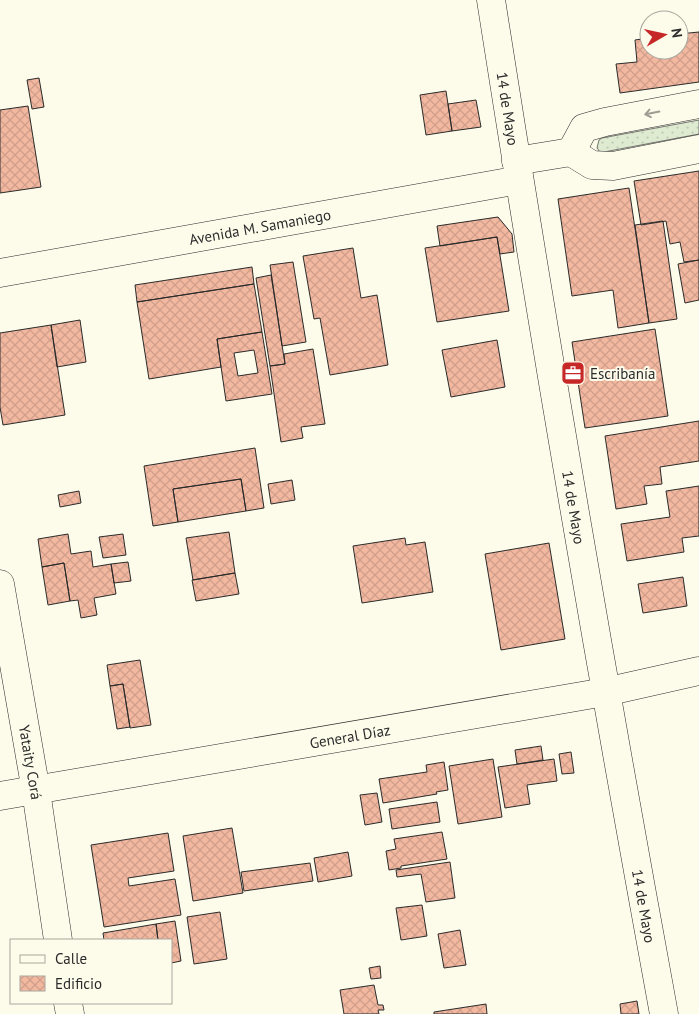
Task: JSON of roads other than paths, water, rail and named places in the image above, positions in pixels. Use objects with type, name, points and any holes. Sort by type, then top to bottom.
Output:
[{"type":"street","name":"14 de Mayo","points":[[491,0],[605,692],[664,1014]]},
{"type":"street","points":[[699,104],[604,122],[584,128],[571,152],[592,165],[613,166],[699,149]]},
{"type":"street","name":"Avenida M. Samaniego","points":[[0,273],[518,171],[571,152]]},
{"type":"street","name":"Yataity Corá","points":[[0,584],[36,791],[58,939]]},
{"type":"street","name":"General Díaz","points":[[0,796],[605,692],[699,671]]},
{"type":"place","name":"Escribanía","points":[[573,373]]}]
